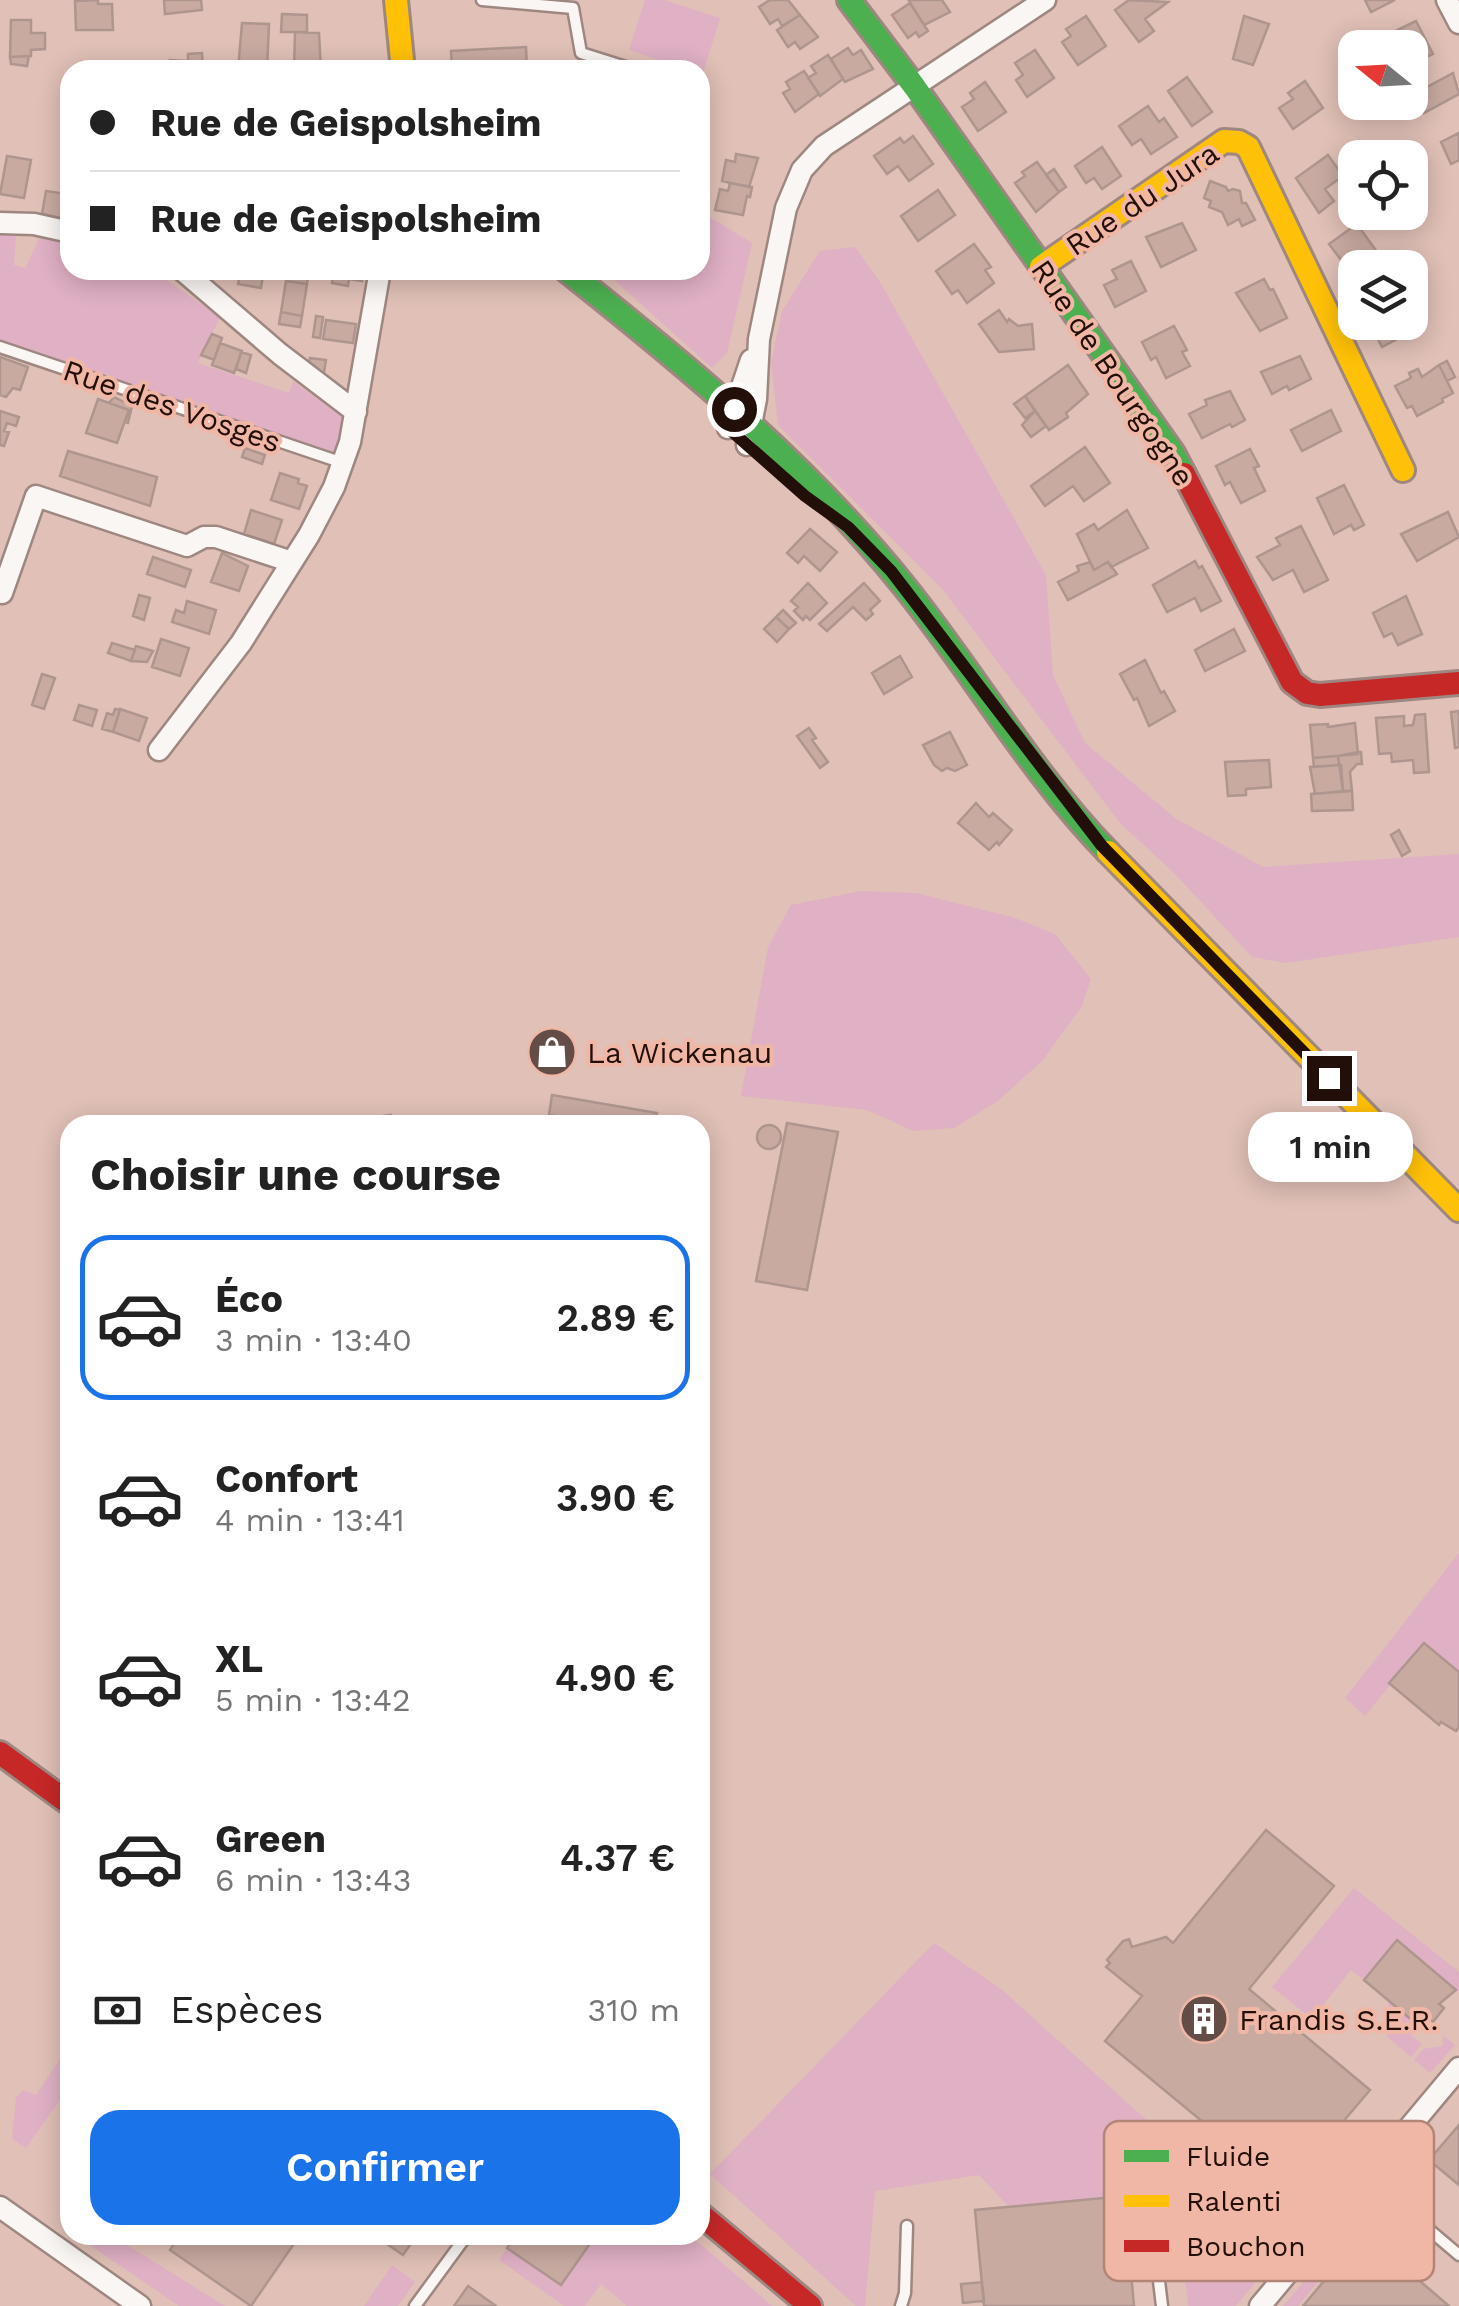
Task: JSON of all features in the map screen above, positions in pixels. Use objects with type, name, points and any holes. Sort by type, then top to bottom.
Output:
[{"type":"street","points":[[396,0],[402,60]]},
{"type":"street","name":"Rue de Bourgogne","points":[[850,0],[1187,476],[1292,682],[1306,693],[1320,695],[1459,683]]},
{"type":"street","points":[[740,427],[756,398],[759,340],[784,218],[802,170],[824,146],[1045,0]]},
{"type":"street","points":[[1448,0],[1459,23]]},
{"type":"street","name":"Rue du Jura","points":[[1040,267],[1224,141],[1248,147],[1403,470]]},
{"type":"street","points":[[0,224],[34,224],[60,230]]},
{"type":"street","points":[[194,280],[356,412]]},
{"type":"street","points":[[159,750],[241,644],[320,514],[344,463],[378,280]]},
{"type":"street","points":[[577,280],[654,361],[740,427],[805,496],[848,527],[910,594],[1102,846],[1459,1210]]},
{"type":"street","points":[[2,593],[36,496],[187,546],[204,537],[216,537],[292,562]]},
{"type":"street","points":[[0,1754],[60,1797]]},
{"type":"street","points":[[1414,2121],[1459,2068]]},
{"type":"street","points":[[0,2206],[140,2306]]},
{"type":"street","points":[[710,2222],[810,2306]]},
{"type":"street","points":[[1260,2306],[1281,2281]]},
{"type":"lane","points":[[482,0],[573,8],[581,53],[603,60]]},
{"type":"lane","name":"Rue des Vosges","points":[[0,347],[344,463]]},
{"type":"lane","points":[[900,2306],[905,2293],[907,2226]]},
{"type":"lane","points":[[1434,2235],[1459,2256]]},
{"type":"lane","points":[[415,2306],[459,2245]]},
{"type":"lane","points":[[1159,2281],[1162,2306]]},
{"type":"shaded area","points":[[645,0],[664,0],[720,18],[707,60],[658,60],[629,50]]},
{"type":"shaded area","points":[[710,217],[752,243],[727,353],[712,368],[614,280],[710,280]]},
{"type":"shaded area","points":[[16,234],[14,265],[25,268],[41,235],[60,240],[60,280],[166,280],[220,317],[198,363],[289,393],[293,381],[343,417],[333,453],[0,340],[0,235]]},
{"type":"shaded area","points":[[855,247],[880,282],[1046,575],[1053,675],[1085,743],[1175,818],[1263,867],[1459,854],[1459,937],[1286,963],[1252,957],[1174,873],[1120,823],[943,590],[778,425],[771,363],[782,311],[820,251]]},
{"type":"shaded area","points":[[861,891],[916,893],[1012,917],[1055,934],[1091,979],[1082,1006],[1043,1060],[998,1101],[954,1128],[913,1131],[867,1110],[741,1096],[768,947],[791,905]]},
{"type":"shaded area","points":[[1459,1553],[1459,1672],[1424,1643],[1365,1716],[1345,1698]]},
{"type":"shaded area","points":[[1354,1888],[1459,1972],[1459,1992],[1397,1941],[1364,1980],[1351,1970],[1312,2019],[1272,1987]]},
{"type":"shaded area","points":[[934,1943],[1001,1989],[1148,2121],[1104,2121],[1104,2198],[1009,2207],[979,2175],[875,2191],[865,2306],[856,2306],[710,2174]]},
{"type":"shaded area","points":[[1390,2002],[1418,2025],[1411,2035],[1422,2044],[1411,2057],[1387,2037],[1384,2014]]},
{"type":"shaded area","points":[[1443,2035],[1455,2045],[1430,2073],[1414,2060],[1423,2049],[1443,2046]]},
{"type":"shaded area","points":[[60,2059],[60,2100],[26,2148],[12,2139],[16,2097],[24,2090],[36,2095]]},
{"type":"shaded area","points":[[90,2245],[127,2245],[225,2306],[179,2306]]},
{"type":"shaded area","points":[[589,2245],[702,2245],[772,2306],[627,2306],[601,2284],[585,2306],[564,2306],[499,2260],[507,2248],[561,2285]]},
{"type":"shaded area","points":[[392,2265],[415,2282],[398,2306],[364,2306]]},
{"type":"shaded area","points":[[1186,2281],[1256,2281],[1236,2306],[1188,2306]]},
{"type":"shaded area","points":[[1304,2281],[1319,2281],[1298,2306],[1283,2306]]},
{"type":"building","points":[[98,0],[98,4],[112,4],[113,30],[76,30],[75,1]]},
{"type":"building","points":[[164,0],[201,0],[202,10],[165,14]]},
{"type":"building","points":[[770,0],[788,0],[800,15],[782,26],[778,19],[770,24],[759,7]]},
{"type":"building","points":[[911,0],[942,0],[950,12],[924,25]]},
{"type":"building","points":[[1129,0],[1168,2],[1145,19],[1154,31],[1139,42],[1115,10]]},
{"type":"building","points":[[1365,0],[1395,0],[1371,12]]},
{"type":"building","points":[[910,3],[928,31],[919,37],[916,32],[908,38],[892,15]]},
{"type":"building","points":[[282,14],[307,15],[307,32],[281,32]]},
{"type":"building","points":[[800,15],[818,37],[800,49],[795,42],[788,47],[777,30]]},
{"type":"building","points":[[1086,16],[1106,46],[1078,65],[1062,42],[1071,36],[1066,29]]},
{"type":"building","points":[[1244,16],[1269,24],[1253,65],[1233,59]]},
{"type":"building","points":[[11,20],[31,20],[31,33],[45,33],[45,49],[31,50],[31,56],[10,57]]},
{"type":"building","points":[[1416,21],[1421,30],[1397,30]]},
{"type":"building","points":[[242,23],[269,24],[267,60],[239,60]]},
{"type":"building","points":[[295,32],[319,33],[320,60],[294,60]]},
{"type":"building","points":[[526,47],[527,60],[451,60],[451,51]]},
{"type":"building","points":[[848,48],[853,55],[861,50],[873,69],[845,82],[831,59]]},
{"type":"building","points":[[1035,50],[1054,78],[1027,97],[1016,80],[1023,75],[1015,63]]},
{"type":"building","points":[[202,53],[202,60],[188,60],[188,54]]},
{"type":"building","points":[[828,55],[843,79],[820,96],[808,78],[816,73],[811,66]]},
{"type":"building","points":[[29,56],[27,66],[11,64],[10,57]]},
{"type":"building","points":[[804,71],[819,94],[795,112],[783,93],[790,89],[786,82]]},
{"type":"building","points":[[1453,73],[1459,94],[1428,111],[1428,86]]},
{"type":"building","points":[[1187,77],[1212,112],[1192,126],[1168,91]]},
{"type":"building","points":[[1305,81],[1323,108],[1293,129],[1279,108],[1293,99],[1288,93]]},
{"type":"building","points":[[985,82],[1006,112],[978,131],[962,107],[974,99],[970,93]]},
{"type":"building","points":[[1148,106],[1159,122],[1164,118],[1177,137],[1151,154],[1141,139],[1132,145],[1119,126]]},
{"type":"building","points":[[1459,133],[1459,160],[1451,164],[1441,142]]},
{"type":"building","points":[[913,136],[933,164],[909,181],[898,166],[887,174],[874,156],[900,138],[904,143]]},
{"type":"building","points":[[1102,147],[1121,176],[1102,189],[1094,178],[1086,183],[1075,166]]},
{"type":"building","points":[[736,154],[758,158],[749,187],[722,181],[726,160],[735,162]]},
{"type":"building","points":[[1328,155],[1338,169],[1338,180],[1325,189],[1334,201],[1319,213],[1296,178]]},
{"type":"building","points":[[7,156],[31,160],[24,198],[0,194]]},
{"type":"building","points":[[1037,162],[1059,192],[1036,212],[1015,183],[1025,176],[1022,172]]},
{"type":"building","points":[[1054,169],[1066,187],[1059,192],[1046,175]]},
{"type":"building","points":[[1210,181],[1228,191],[1240,191],[1242,203],[1246,203],[1255,220],[1242,226],[1239,219],[1228,225],[1222,212],[1209,207],[1211,201],[1204,198]]},
{"type":"building","points":[[730,183],[752,187],[743,215],[715,210],[720,189],[728,191]]},
{"type":"building","points":[[938,190],[955,215],[918,241],[901,216]]},
{"type":"building","points":[[46,191],[60,193],[60,218],[42,214]]},
{"type":"building","points":[[1182,223],[1196,250],[1161,267],[1146,237]]},
{"type":"building","points":[[1349,230],[1361,230],[1376,250],[1338,250],[1338,256],[1329,244]]},
{"type":"building","points":[[974,244],[991,267],[985,270],[994,283],[967,303],[958,290],[952,294],[936,271]]},
{"type":"building","points":[[1131,261],[1146,291],[1115,307],[1104,285],[1117,279],[1112,270]]},
{"type":"building","points":[[1264,279],[1287,318],[1260,331],[1236,293]]},
{"type":"building","points":[[239,280],[262,280],[261,288],[238,284]]},
{"type":"building","points":[[332,280],[349,280],[348,286]]},
{"type":"building","points":[[286,281],[307,284],[302,316],[281,312]]},
{"type":"building","points":[[999,310],[1007,322],[1009,319],[1018,326],[1032,324],[1034,349],[999,352],[979,324]]},
{"type":"building","points":[[281,312],[302,316],[300,327],[279,324]]},
{"type":"building","points":[[316,316],[323,317],[320,338],[313,337]]},
{"type":"building","points":[[326,320],[356,324],[353,343],[323,339]]},
{"type":"building","points":[[1174,326],[1187,350],[1182,352],[1190,366],[1166,378],[1156,357],[1151,360],[1142,342]]},
{"type":"building","points":[[212,334],[222,338],[214,360],[201,355]]},
{"type":"building","points":[[220,343],[242,351],[234,373],[212,365]]},
{"type":"building","points":[[241,352],[251,355],[246,373],[236,369]]},
{"type":"building","points":[[1300,356],[1311,379],[1272,394],[1261,372]]},
{"type":"building","points":[[0,357],[28,367],[20,390],[13,388],[6,397],[0,395]]},
{"type":"building","points":[[310,358],[326,360],[323,379],[308,369]]},
{"type":"building","points":[[1447,361],[1455,377],[1447,381],[1439,365]]},
{"type":"building","points":[[1068,365],[1088,394],[1066,413],[1068,417],[1049,430],[1025,396]]},
{"type":"building","points":[[1439,365],[1453,393],[1417,416],[1412,406],[1407,408],[1395,386],[1411,378],[1409,373],[1418,369],[1422,377]]},
{"type":"building","points":[[1230,391],[1245,420],[1202,438],[1189,414],[1207,405],[1205,400]]},
{"type":"building","points":[[1025,396],[1035,411],[1025,418],[1014,404]]},
{"type":"building","points":[[114,397],[132,406],[128,423],[125,422],[129,410],[109,403]]},
{"type":"building","points":[[98,399],[129,410],[117,443],[86,433]]},
{"type":"building","points":[[1331,410],[1341,431],[1302,451],[1291,430]]},
{"type":"building","points":[[0,411],[19,417],[16,426],[7,423],[4,431],[9,432],[4,446],[0,445]]},
{"type":"building","points":[[1035,411],[1046,426],[1031,437],[1022,425]]},
{"type":"building","points":[[1085,447],[1110,483],[1084,501],[1073,486],[1045,506],[1031,486]]},
{"type":"building","points":[[245,448],[265,455],[262,464],[242,457]]},
{"type":"building","points":[[1250,449],[1265,491],[1241,503],[1230,482],[1225,485],[1216,466]]},
{"type":"building","points":[[68,451],[157,477],[150,506],[60,476]]},
{"type":"building","points":[[280,473],[307,486],[299,509],[271,500]]},
{"type":"building","points":[[1344,485],[1364,525],[1354,530],[1351,525],[1334,534],[1317,498]]},
{"type":"building","points":[[251,510],[282,520],[274,544],[244,534]]},
{"type":"building","points":[[1127,510],[1148,548],[1111,567],[1108,562],[1094,570],[1077,534],[1094,524],[1098,530]]},
{"type":"building","points":[[1448,512],[1459,537],[1417,561],[1401,534]]},
{"type":"building","points":[[1301,526],[1328,580],[1304,592],[1293,570],[1273,580],[1257,557],[1280,545],[1276,538]]},
{"type":"building","points":[[810,529],[837,552],[820,571],[804,556],[798,563],[787,553]]},
{"type":"building","points":[[222,553],[248,566],[239,591],[211,582]]},
{"type":"building","points":[[153,557],[191,570],[185,587],[147,574]]},
{"type":"building","points":[[1195,561],[1199,568],[1202,566],[1221,601],[1201,611],[1195,598],[1167,612],[1153,585]]},
{"type":"building","points":[[1090,562],[1094,570],[1108,562],[1117,574],[1068,600],[1058,582],[1079,571],[1077,566]]},
{"type":"building","points":[[808,583],[827,603],[810,620],[806,616],[803,620],[791,601]]},
{"type":"building","points":[[864,583],[880,601],[870,610],[873,614],[866,620],[853,607],[827,631],[819,624]]},
{"type":"building","points":[[139,595],[150,598],[144,620],[133,616]]},
{"type":"building","points":[[1406,596],[1422,634],[1398,645],[1392,633],[1384,637],[1373,613]]},
{"type":"building","points":[[187,601],[216,610],[209,634],[172,622],[176,610],[184,613]]},
{"type":"building","points":[[783,610],[796,623],[789,629],[776,617]]},
{"type":"building","points":[[776,617],[789,629],[777,642],[764,629]]},
{"type":"building","points":[[1234,629],[1245,651],[1205,671],[1195,650]]},
{"type":"building","points":[[161,639],[189,648],[180,676],[152,667]]},
{"type":"building","points":[[112,643],[135,650],[131,661],[108,653]]},
{"type":"building","points":[[136,646],[153,651],[147,662],[131,661]]},
{"type":"building","points":[[900,656],[912,677],[884,694],[872,673]]},
{"type":"building","points":[[1145,660],[1175,711],[1149,726],[1137,698],[1134,700],[1120,674]]},
{"type":"building","points":[[42,674],[55,678],[44,709],[32,705]]},
{"type":"building","points":[[79,705],[97,710],[92,726],[74,720]]},
{"type":"building","points":[[115,709],[120,710],[113,732],[102,729],[107,713],[113,715]]},
{"type":"building","points":[[120,709],[147,718],[139,741],[113,732]]},
{"type":"building","points":[[1459,711],[1459,747],[1455,748],[1451,712]]},
{"type":"building","points":[[1425,714],[1429,772],[1414,773],[1413,760],[1392,762],[1391,753],[1379,754],[1376,718],[1404,716],[1404,726],[1413,725],[1415,715]]},
{"type":"building","points":[[1355,723],[1358,754],[1313,758],[1310,725]]},
{"type":"building","points":[[809,728],[816,738],[812,740],[828,762],[820,768],[797,736]]},
{"type":"building","points":[[950,732],[967,765],[955,771],[942,771],[923,745]]},
{"type":"building","points":[[1361,752],[1362,764],[1350,772],[1352,791],[1343,791],[1338,756]]},
{"type":"building","points":[[1338,756],[1339,765],[1314,767],[1313,758]]},
{"type":"building","points":[[1269,760],[1271,787],[1246,789],[1246,795],[1228,796],[1225,762]]},
{"type":"building","points":[[1341,765],[1343,791],[1315,794],[1310,767]]},
{"type":"building","points":[[1352,791],[1353,810],[1312,811],[1311,794]]},
{"type":"building","points":[[976,803],[989,817],[993,813],[1012,830],[989,850],[958,823]]},
{"type":"building","points":[[1399,830],[1410,851],[1402,856],[1391,835]]},
{"type":"building","points":[[552,1095],[657,1113],[657,1115],[549,1115]]},
{"type":"building","points":[[787,1123],[838,1132],[807,1290],[756,1281]]},
{"type":"building","points":[[769,1125],[778,1128],[778,1146],[769,1149],[760,1146],[757,1137],[760,1128]]},
{"type":"building","points":[[1424,1643],[1459,1672],[1456,1731],[1441,1722],[1439,1725],[1389,1683]]},
{"type":"building","name":"Frandis S.E.R.","points":[[1266,1830],[1334,1886],[1249,1989],[1370,2090],[1344,2121],[1202,2121],[1105,2041],[1142,1996],[1106,1967],[1110,1963],[1107,1960],[1129,1939],[1132,1947],[1166,1937],[1173,1943]]},
{"type":"building","points":[[1397,1940],[1456,1990],[1439,2004],[1444,2008],[1433,2022],[1428,2018],[1420,2027],[1364,1980]]},
{"type":"building","points":[[1459,2125],[1459,2185],[1434,2164],[1434,2154]]},
{"type":"building","points":[[1104,2198],[1104,2281],[1132,2281],[1134,2306],[984,2306],[975,2210]]},
{"type":"building","points":[[173,2245],[293,2245],[251,2306],[170,2250]]},
{"type":"building","points":[[388,2245],[410,2245],[403,2255]]},
{"type":"building","points":[[509,2245],[589,2245],[561,2285],[507,2248]]},
{"type":"building","points":[[1324,2281],[1420,2281],[1449,2306],[1303,2306]]},
{"type":"building","points":[[982,2282],[984,2301],[963,2303],[961,2284]]},
{"type":"building","points":[[468,2286],[496,2306],[454,2306]]},
{"type":"traffic: fast","points":[[849,0],[914,86],[1184,474]]},
{"type":"traffic: fast","points":[[578,280],[744,419],[867,542],[929,619],[1053,789],[1108,852]]},
{"type":"traffic: slow","points":[[396,0],[402,60]]},
{"type":"traffic: slow","points":[[1041,267],[1224,141],[1248,147],[1403,470]]},
{"type":"traffic: slow","points":[[1108,852],[1459,1210]]},
{"type":"traffic: jam","points":[[1184,474],[1292,682],[1307,693],[1320,695],[1459,683]]},
{"type":"traffic: jam","points":[[0,1753],[60,1797]]},
{"type":"traffic: jam","points":[[710,2222],[810,2306]]},
{"type":"place","name":"La Wickenau","points":[[552,1052]]},
{"type":"place","name":"Frandis S.E.R.","points":[[1204,2019]]},
{"type":"route","points":[[734,409],[728,428],[805,496],[848,527],[891,571],[1102,846],[1329,1078]]}]
